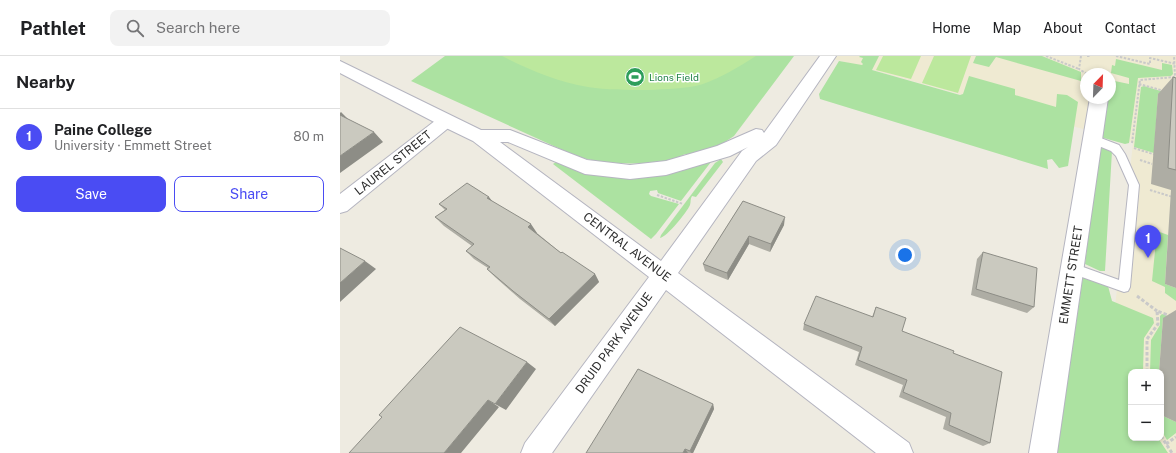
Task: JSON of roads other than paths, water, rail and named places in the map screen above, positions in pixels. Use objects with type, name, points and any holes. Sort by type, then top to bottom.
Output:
[{"type":"street","name":"DRUID PARK AVENUE","points":[[535,453],[664,275],[813,56]]},
{"type":"street","name":"DRUID PARK AVENUE","points":[[753,145],[770,140],[828,56]]},
{"type":"street","name":"CENTRAL AVENUE","points":[[340,66],[446,121],[479,136],[899,453]]},
{"type":"street","name":"EMMETT STREET","points":[[1043,453],[1098,104]]},
{"type":"street","name":"LAUREL STREET","points":[[340,205],[446,121]]},
{"type":"street","points":[[479,136],[510,136],[585,166],[630,172],[666,168],[723,151],[753,145]]},
{"type":"lane","points":[[1072,268],[1124,287],[1134,184],[1120,154],[1115,148],[1093,139]]},
{"type":"place","name":"Lions Field","points":[[635,77]]},
{"type":"place","name":"Paine College","points":[[1148,258]]}]
